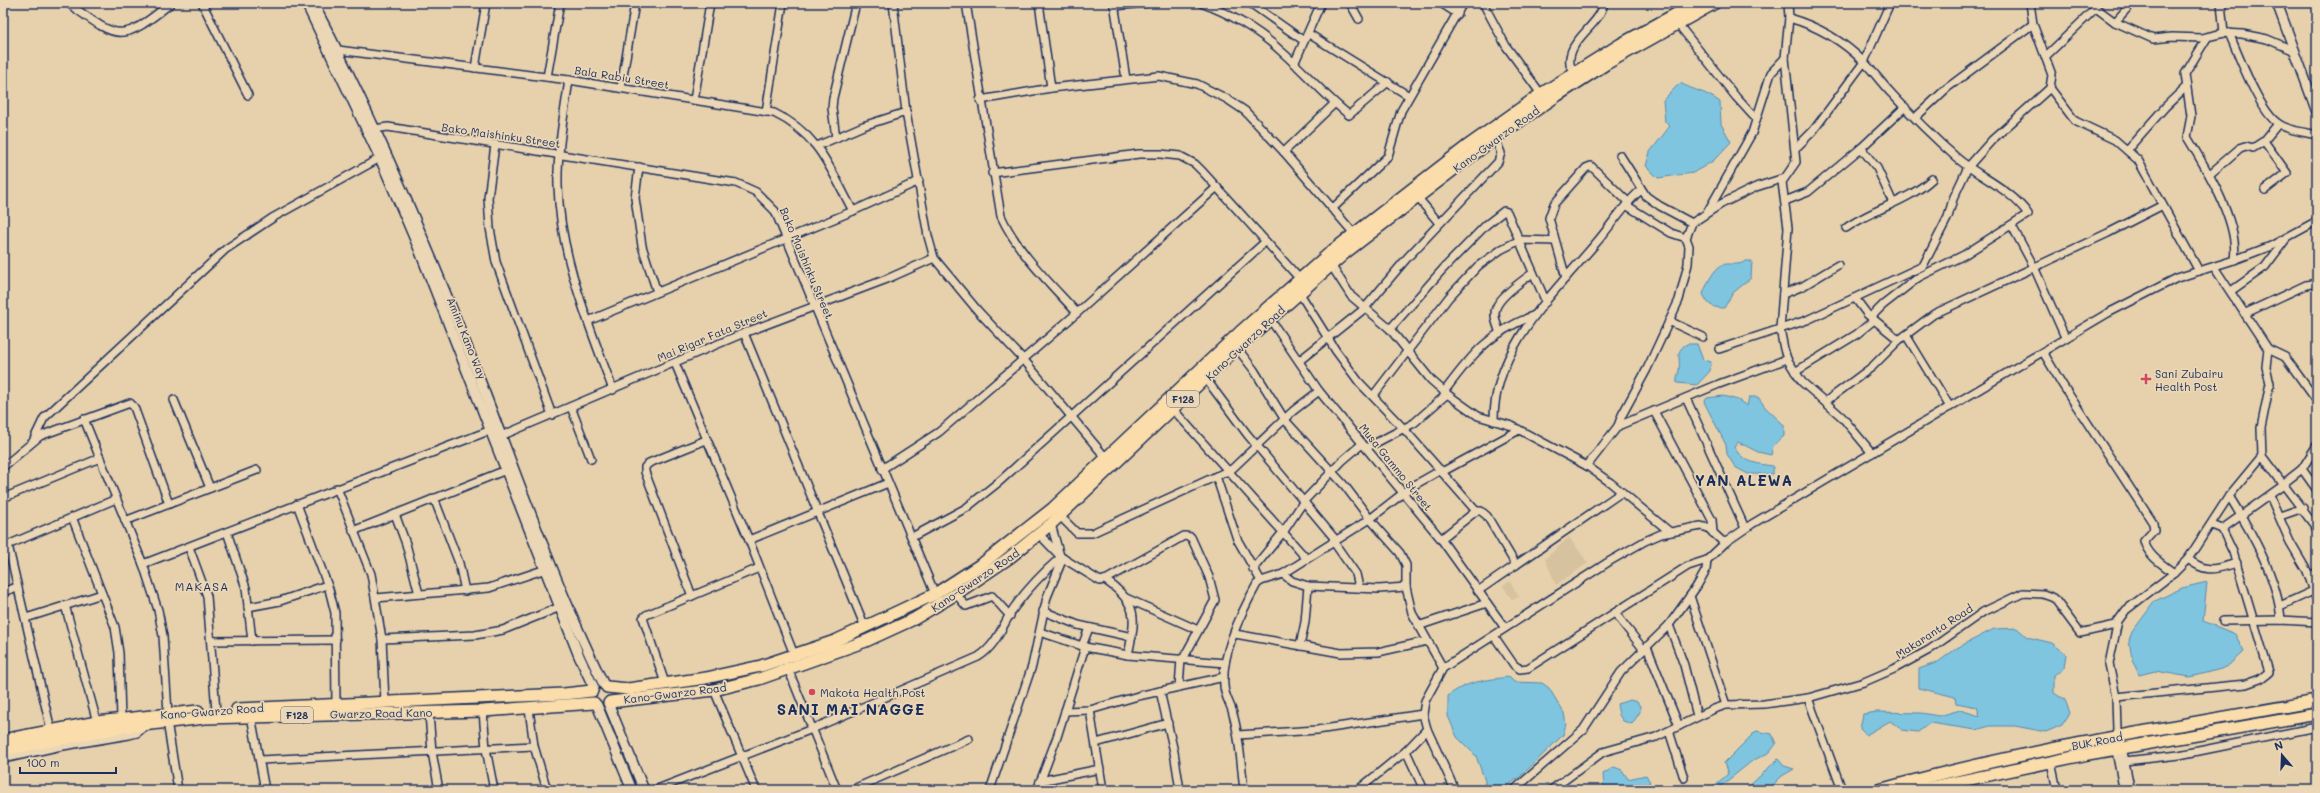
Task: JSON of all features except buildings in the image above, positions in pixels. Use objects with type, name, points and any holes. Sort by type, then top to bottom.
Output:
[{"type":"main road","name":"Aminu Kano Way","points":[[306,3],[380,158],[390,173]]},
{"type":"main road","name":"Aminu Kano Way","points":[[313,3],[338,50],[374,129],[390,173],[438,275],[487,411],[491,430],[506,470],[567,606],[599,688]]},
{"type":"main road","name":"Kano-Gwarzo Road","points":[[609,703],[714,690],[793,668],[894,629],[956,594],[1009,558],[1051,524],[1130,452],[1172,408],[1206,379],[1237,348],[1299,292],[1331,265],[1357,238],[1472,143],[1541,94],[1576,72],[1696,3]]},
{"type":"main road","name":"Kano-Gwarzo Road","points":[[3,740],[97,722],[168,717],[216,711],[564,694],[599,688],[628,689],[744,671],[835,641],[935,594],[1017,538],[1052,509],[1299,278],[1418,198],[1495,138],[1606,64],[1715,3]]},
{"type":"main road","points":[[2277,3],[2317,112]]},
{"type":"main road","name":"Aminu Kano Way","points":[[487,411],[501,436],[560,607],[599,688]]},
{"type":"main road","points":[[632,790],[591,697],[599,688],[612,694],[609,703],[644,790]]},
{"type":"main road","name":"BUK Road","points":[[1879,790],[1921,778],[2118,740],[2199,722],[2317,702]]},
{"type":"main road","name":"F128","points":[[595,704],[603,706],[609,703]]},
{"type":"main road","name":"Gwarzo Road Kano","points":[[3,750],[59,738],[147,724],[168,717],[483,712],[595,704]]},
{"type":"main road","name":"BUK Road","points":[[1919,790],[2051,762],[2118,740],[2200,733],[2317,714]]},
{"type":"main road","points":[[2199,722],[2200,733]]},
{"type":"street","points":[[68,3],[102,27],[114,33],[127,33],[137,28],[171,3]]},
{"type":"street","points":[[202,3],[248,94]]},
{"type":"street","points":[[476,68],[486,3]]},
{"type":"street","points":[[547,77],[560,3]]},
{"type":"street","points":[[621,88],[635,3]]},
{"type":"street","points":[[694,100],[710,3]]},
{"type":"street","points":[[766,112],[783,3]]},
{"type":"street","points":[[836,138],[832,108],[833,98],[856,3]]},
{"type":"street","points":[[893,3],[906,112],[934,258],[978,311],[1024,360],[1106,458]]},
{"type":"street","points":[[966,3],[980,100],[1001,216],[1010,234],[1026,256],[1077,313]]},
{"type":"street","points":[[1038,3],[1051,88]]},
{"type":"street","points":[[1126,79],[1114,4],[1147,3]]},
{"type":"street","points":[[1201,3],[1234,18],[1282,51],[1334,104],[1349,115],[1388,82]]},
{"type":"street","points":[[1250,3],[1304,41]]},
{"type":"street","points":[[1294,64],[1304,41],[1309,34],[1321,3]]},
{"type":"street","points":[[1350,3],[1359,19]]},
{"type":"street","points":[[1441,3],[1458,14]]},
{"type":"street","points":[[1332,209],[1388,156],[1394,130],[1409,96],[1463,3]]},
{"type":"street","points":[[1483,3],[1506,46],[1541,94]]},
{"type":"street","points":[[1576,72],[1570,65],[1572,52],[1599,16],[1604,3]]},
{"type":"street","points":[[1788,3],[1789,18],[1785,58],[1796,148],[1796,162],[1784,178],[1782,187],[1788,228],[1780,329],[1787,359],[1795,372],[1807,387],[1842,417],[1872,453]]},
{"type":"street","points":[[1796,148],[1813,131],[1864,62],[1890,3]]},
{"type":"street","points":[[1795,372],[1857,334],[1896,294],[1925,269],[1948,217],[1953,199],[1968,167],[1992,140],[2050,88],[2052,75],[2033,24],[2030,3]]},
{"type":"street","points":[[2089,3],[2115,22],[2153,39],[2172,37],[2208,38],[2226,33],[2267,39],[2295,51]]},
{"type":"street","points":[[2115,22],[2132,3]]},
{"type":"street","points":[[2221,3],[2226,33],[2258,97],[2278,124],[2317,135]]},
{"type":"street","points":[[2046,56],[2096,8]]},
{"type":"street","points":[[1719,349],[1807,320],[1847,300],[1925,269],[1939,269],[2028,216],[2028,212],[1998,186],[1968,167],[1905,107],[1864,62],[1829,36],[1800,21],[1789,18]]},
{"type":"street","points":[[1678,24],[1736,97],[1756,119]]},
{"type":"street","points":[[1916,117],[1947,88],[2033,24]]},
{"type":"street","points":[[1309,34],[1409,96]]},
{"type":"street","points":[[2208,38],[2186,71],[2186,87],[2191,116],[2187,137],[2210,174],[2232,225],[2234,260]]},
{"type":"street","name":"Bala Rabiu Street","points":[[338,50],[569,80],[774,113],[793,122],[817,146],[853,211]]},
{"type":"street","points":[[1708,211],[1748,141],[1771,73],[1785,58]]},
{"type":"street","points":[[980,100],[1051,88],[1159,76],[1186,81],[1212,90],[1244,111],[1284,152],[1357,238]]},
{"type":"street","points":[[569,80],[559,154],[558,186],[562,227],[571,272],[613,390]]},
{"type":"street","points":[[2127,150],[2166,106],[2186,87]]},
{"type":"street","points":[[2050,88],[2075,121],[2107,135],[2127,150],[2144,169],[2161,206],[2199,271]]},
{"type":"street","points":[[1284,152],[1334,104]]},
{"type":"street","points":[[1785,201],[1808,192],[1861,148],[1905,107]]},
{"type":"street","points":[[817,146],[906,112]]},
{"type":"street","points":[[2210,174],[2240,148],[2246,146],[2253,148],[2264,141],[2278,124]]},
{"type":"street","name":"Bako Maishinku Street","points":[[374,129],[388,127],[736,183],[756,192],[775,211],[935,594]]},
{"type":"street","points":[[1299,361],[1364,308],[1439,223],[1498,162],[1501,153],[1495,138]]},
{"type":"street","points":[[2264,141],[2287,173],[2265,190]]},
{"type":"street","points":[[495,145],[488,198],[490,228],[496,262],[552,415]]},
{"type":"street","points":[[1861,148],[1877,168],[1893,203]]},
{"type":"street","points":[[992,173],[1139,154],[1173,154],[1195,164],[1299,278]]},
{"type":"street","points":[[1620,155],[1641,190],[1652,201],[1692,223]]},
{"type":"street","points":[[34,439],[37,429],[54,408],[226,249],[274,217],[380,158]]},
{"type":"street","points":[[1566,278],[1549,218],[1552,208],[1588,167],[1593,166],[1627,203],[1671,233],[1686,238]]},
{"type":"street","points":[[639,168],[635,198],[642,246],[658,292]]},
{"type":"street","points":[[1587,466],[1618,426],[1679,300],[1688,264],[1689,246],[1686,238],[1692,223],[1708,211],[1756,187],[1784,178]]},
{"type":"street","points":[[1846,228],[1921,188],[1932,179]]},
{"type":"street","points":[[588,321],[853,211],[919,181]]},
{"type":"street","points":[[882,469],[940,432],[1024,360],[1217,187]]},
{"type":"street","points":[[1494,421],[1494,400],[1504,367],[1535,315],[1627,203],[1641,190]]},
{"type":"street","points":[[1418,198],[1439,223]]},
{"type":"street","points":[[1824,402],[1883,358],[1899,340],[1934,314],[2161,206]]},
{"type":"street","points":[[1390,330],[1443,269],[1502,211],[1507,212],[1546,302]]},
{"type":"street","points":[[1494,636],[1514,665],[1524,668],[1615,613],[1688,566],[1696,562],[1707,560],[1726,542],[1745,528],[2043,352],[2065,337],[2156,288],[2199,271],[2234,260],[2287,238],[2317,221]]},
{"type":"street","points":[[2012,226],[2034,267],[2065,337]]},
{"type":"street","points":[[2231,291],[2265,267],[2287,238]]},
{"type":"street","points":[[1373,396],[1449,297],[1467,277],[1491,256],[1520,240],[1555,240]]},
{"type":"street","points":[[912,537],[966,508],[1072,417],[1265,242]]},
{"type":"street","name":"Mai Rigar Fata Street","points":[[501,436],[613,390],[744,333],[887,279],[934,258]]},
{"type":"street","points":[[1331,265],[1346,291],[1390,330],[1409,351],[1422,369],[1446,393],[1478,416],[1519,430],[1587,466],[1622,492],[1670,532]]},
{"type":"street","points":[[1783,294],[1803,286],[1838,265]]},
{"type":"street","points":[[2214,267],[2246,313],[2268,349],[2285,358],[2315,393],[2317,401]]},
{"type":"street","points":[[1500,332],[1496,317],[1497,305],[1513,289],[1533,273]]},
{"type":"street","points":[[2246,313],[2306,285],[2317,283]]},
{"type":"street","points":[[1299,292],[1347,367],[1442,471],[1476,511],[1481,511],[1487,516],[1516,565]]},
{"type":"street","points":[[1855,298],[1873,319],[1899,340]]},
{"type":"street","points":[[1253,569],[1284,531],[1304,501],[1331,471],[1364,446],[1404,429],[1432,409],[1446,393],[1472,355],[1500,332],[1535,315]]},
{"type":"street","name":"Musa Gammo Street","points":[[1270,319],[1319,391],[1441,538],[1505,628]]},
{"type":"street","points":[[1669,321],[1703,337]]},
{"type":"street","points":[[744,333],[819,512],[865,627]]},
{"type":"street","points":[[1906,335],[1950,407]]},
{"type":"street","points":[[1237,348],[1250,364],[1285,420],[1345,486],[1404,560],[1406,570],[1406,587],[1412,613],[1443,668]]},
{"type":"street","points":[[2268,349],[2266,369],[2270,383],[2261,428],[2262,456],[2317,528]]},
{"type":"street","points":[[2043,352],[2062,384],[2153,523],[2154,530],[2144,541],[2148,550],[2156,560],[2174,572]]},
{"type":"street","points":[[1618,426],[1787,359]]},
{"type":"street","points":[[675,363],[749,540],[793,668],[812,729],[837,790]]},
{"type":"street","points":[[1206,379],[1258,447],[1304,501],[1334,540],[1356,574],[1359,587]]},
{"type":"street","points":[[1060,516],[1078,533],[1092,533],[1227,471],[1258,447],[1285,420],[1319,391]]},
{"type":"street","points":[[1686,398],[1745,528]]},
{"type":"street","points":[[174,400],[210,488]]},
{"type":"street","points":[[3,467],[34,439],[126,403],[131,404],[169,504]]},
{"type":"street","points":[[570,407],[592,459]]},
{"type":"street","points":[[1172,408],[1227,471],[1284,531],[1306,558]]},
{"type":"street","points":[[1654,411],[1712,520],[1713,533]]},
{"type":"street","points":[[84,419],[143,564],[158,610],[162,629],[168,717],[178,790]]},
{"type":"street","points":[[143,564],[491,430]]},
{"type":"street","points":[[1244,790],[1238,735],[1234,715],[1224,692],[1224,677],[1225,663],[1235,634],[1255,588],[1261,581],[1284,574],[1334,540],[1370,519],[1421,481],[1519,430]]},
{"type":"street","points":[[692,596],[645,472],[645,467],[649,463],[706,440]]},
{"type":"street","points":[[2222,529],[2270,496],[2302,469],[2317,445]]},
{"type":"street","points":[[2124,790],[2118,740],[2116,697],[2109,664],[2116,625],[2126,610],[2188,559],[2212,525],[2229,496],[2262,456]]},
{"type":"street","points":[[3,498],[100,458]]},
{"type":"street","points":[[2302,469],[2317,490]]},
{"type":"street","points":[[125,521],[257,470]]},
{"type":"street","points":[[353,531],[506,470]]},
{"type":"street","points":[[1216,476],[1237,539],[1261,581]]},
{"type":"street","points":[[749,540],[888,483]]},
{"type":"street","points":[[338,488],[370,574],[376,598],[382,639],[385,702]]},
{"type":"street","points":[[1478,591],[1622,492]]},
{"type":"street","points":[[2229,496],[2241,515],[2261,555],[2280,606],[2281,620]]},
{"type":"street","points":[[2270,496],[2290,542],[2309,577],[2317,600]]},
{"type":"street","points":[[434,498],[459,563],[465,591]]},
{"type":"street","points":[[51,730],[26,618],[5,546],[116,499]]},
{"type":"street","points":[[297,504],[336,613],[336,704]]},
{"type":"street","points":[[2280,516],[2303,508]]},
{"type":"street","points":[[1441,538],[1476,511]]},
{"type":"street","points":[[394,514],[406,544],[419,594]]},
{"type":"street","points":[[72,517],[115,628],[118,640],[121,720]]},
{"type":"street","points":[[990,790],[1032,666],[1043,611],[1061,557],[1051,524]]},
{"type":"street","points":[[2116,697],[2246,684],[2263,678],[2270,670],[2236,563],[2222,529],[2212,525]]},
{"type":"street","points":[[1455,790],[1427,729],[1423,714],[1425,701],[1443,668],[1632,547],[1654,537],[1670,532],[1701,526],[1708,528],[1726,542]]},
{"type":"street","points":[[227,532],[246,588],[252,641]]},
{"type":"street","points":[[1039,534],[1061,557],[1097,580],[1105,580],[1184,536],[1190,536],[1209,577],[1215,598],[1182,659],[1179,687]]},
{"type":"street","points":[[189,547],[207,596],[216,711]]},
{"type":"street","points":[[655,790],[812,729],[978,657],[986,652],[994,643],[1016,605],[1040,576],[1061,557]]},
{"type":"street","points":[[2188,559],[2202,569],[2209,570],[2236,563]]},
{"type":"street","points":[[1514,790],[1583,730],[1592,719],[1600,701],[1614,680],[1669,625],[1690,596],[1706,570],[1707,560]]},
{"type":"street","points":[[665,683],[643,618],[759,568]]},
{"type":"street","points":[[376,598],[489,588],[546,569]]},
{"type":"street","points":[[2309,577],[2317,572]]},
{"type":"street","points":[[1284,574],[1292,581],[1308,586],[1406,587]]},
{"type":"street","points":[[1105,580],[1126,598],[1198,630]]},
{"type":"street","points":[[248,607],[280,601],[327,585]]},
{"type":"street","points":[[1300,646],[1305,622],[1308,586]]},
{"type":"street","points":[[3,592],[18,587]]},
{"type":"street","points":[[2280,606],[2313,591]]},
{"type":"street","name":"Makaranta Road","points":[[1552,790],[1603,752],[1633,745],[1669,731],[1698,716],[1726,705],[1764,704],[1808,698],[1864,682],[1894,669],[1928,650],[1983,612],[2023,593],[2043,594],[2054,598],[2080,633],[2116,625]]},
{"type":"street","points":[[26,618],[102,594]]},
{"type":"street","points":[[956,594],[966,606],[992,596],[1010,616]]},
{"type":"street","points":[[1690,596],[1726,705]]},
{"type":"street","points":[[1126,598],[1134,614],[1132,637],[1128,655]]},
{"type":"street","points":[[1418,626],[1487,603]]},
{"type":"street","points":[[64,605],[97,722]]},
{"type":"street","points":[[382,639],[475,635],[503,630],[560,607]]},
{"type":"street","points":[[1043,611],[1089,628],[1132,637]]},
{"type":"street","points":[[1615,613],[1646,648],[1679,726]]},
{"type":"street","points":[[2223,621],[2281,620],[2317,622]]},
{"type":"street","points":[[1669,625],[1684,665],[1698,716]]},
{"type":"street","points":[[1037,790],[1065,711],[1089,628]]},
{"type":"street","points":[[1040,632],[1084,647],[1128,655],[1225,663]]},
{"type":"street","points":[[1235,634],[1332,652],[1351,653],[1390,650],[1427,641]]},
{"type":"street","points":[[211,641],[336,640]]},
{"type":"street","points":[[789,657],[793,668]]},
{"type":"street","points":[[1065,711],[1090,710],[1160,691],[1224,677]]},
{"type":"street","points":[[714,690],[756,790]]},
{"type":"street","points":[[1160,691],[1174,752],[1180,790]]},
{"type":"street","points":[[1808,698],[1842,790]]},
{"type":"street","points":[[529,709],[534,746],[547,790]]},
{"type":"street","points":[[1090,710],[1103,790]]},
{"type":"street","points":[[483,712],[486,749],[494,790]]},
{"type":"street","points":[[429,713],[432,752],[439,790]]},
{"type":"street","points":[[1238,735],[1317,730],[1423,714]]},
{"type":"street","points":[[251,716],[265,790]]},
{"type":"street","points":[[1096,743],[1168,723]]},
{"type":"street","points":[[3,759],[57,747],[129,735],[137,733],[147,724]]},
{"type":"street","points":[[2125,761],[2179,755],[2317,727]]},
{"type":"street","points":[[1358,790],[1406,751],[1427,729]]},
{"type":"street","points":[[1669,731],[1684,778]]},
{"type":"street","points":[[852,790],[969,739]]},
{"type":"street","points":[[2118,740],[2125,761],[2130,790]]},
{"type":"street","points":[[260,760],[534,746]]},
{"type":"street","points":[[1406,751],[1424,790]]},
{"type":"street","points":[[2051,762],[2057,790]]},
{"type":"street","points":[[1040,781],[1100,769]]},
{"type":"shaded area","points":[[1569,537],[1588,563],[1556,585],[1545,559]]},
{"type":"shaded area","points":[[1510,581],[1519,597],[1512,600],[1503,586]]},
{"type":"water","points":[[1680,83],[1720,102],[1721,124],[1731,142],[1713,161],[1693,173],[1658,178],[1646,166],[1650,152],[1670,126],[1665,122],[1663,100]]},
{"type":"water","points":[[1746,261],[1752,261],[1751,278],[1733,293],[1724,308],[1711,305],[1703,294],[1710,278],[1716,270],[1722,265],[1739,264]]},
{"type":"water","points":[[1687,344],[1697,344],[1703,360],[1711,362],[1710,371],[1697,385],[1677,383],[1679,372],[1679,352]]},
{"type":"water","points":[[1723,396],[1738,400],[1747,406],[1749,397],[1758,397],[1765,407],[1784,425],[1784,436],[1773,446],[1771,455],[1758,452],[1738,442],[1734,447],[1741,456],[1750,461],[1773,466],[1773,474],[1748,474],[1735,467],[1727,454],[1726,445],[1704,402],[1707,398]]},
{"type":"water","points":[[2207,582],[2203,621],[2235,634],[2244,651],[2229,665],[2221,669],[2190,677],[2155,671],[2139,675],[2132,659],[2129,640],[2132,632],[2155,601],[2182,588]]},
{"type":"water","points":[[2017,628],[2027,637],[2052,643],[2066,654],[2064,667],[2054,675],[2054,693],[2065,700],[2070,713],[2062,725],[2046,732],[2015,726],[1990,726],[1976,730],[1930,723],[1918,732],[1902,730],[1890,721],[1866,735],[1860,729],[1863,714],[1877,712],[1921,713],[1939,716],[1960,710],[1980,716],[1977,707],[1956,703],[1955,697],[1919,688],[1919,669],[1938,662],[1957,648],[1994,629]]},
{"type":"water","points":[[1509,677],[1514,682],[1542,683],[1549,688],[1564,713],[1566,724],[1563,735],[1520,777],[1501,790],[1484,790],[1485,781],[1476,756],[1457,737],[1448,716],[1448,696],[1469,684],[1484,680]]},
{"type":"water","points":[[1630,700],[1637,702],[1640,706],[1640,712],[1632,724],[1623,721],[1619,715],[1617,704]]},
{"type":"water","points":[[1756,731],[1772,734],[1776,744],[1770,752],[1752,761],[1716,790],[1709,790],[1728,774],[1724,763]]},
{"type":"water","points":[[1778,759],[1784,766],[1794,769],[1782,776],[1768,790],[1745,790]]},
{"type":"water","points":[[1614,767],[1622,770],[1628,779],[1646,775],[1650,782],[1641,790],[1604,790],[1603,774]]},
{"type":"place","name":"Sani Zubairu Health Post","points":[[2146,379]]},
{"type":"place","name":"Makota Health Post","points":[[812,692]]},
{"type":"district","name":"YAN ALEWA","points":[[1744,480]]},
{"type":"district","name":"MAKASA","points":[[202,586]]},
{"type":"district","name":"SANI MAI NAGGE","points":[[851,709]]}]
